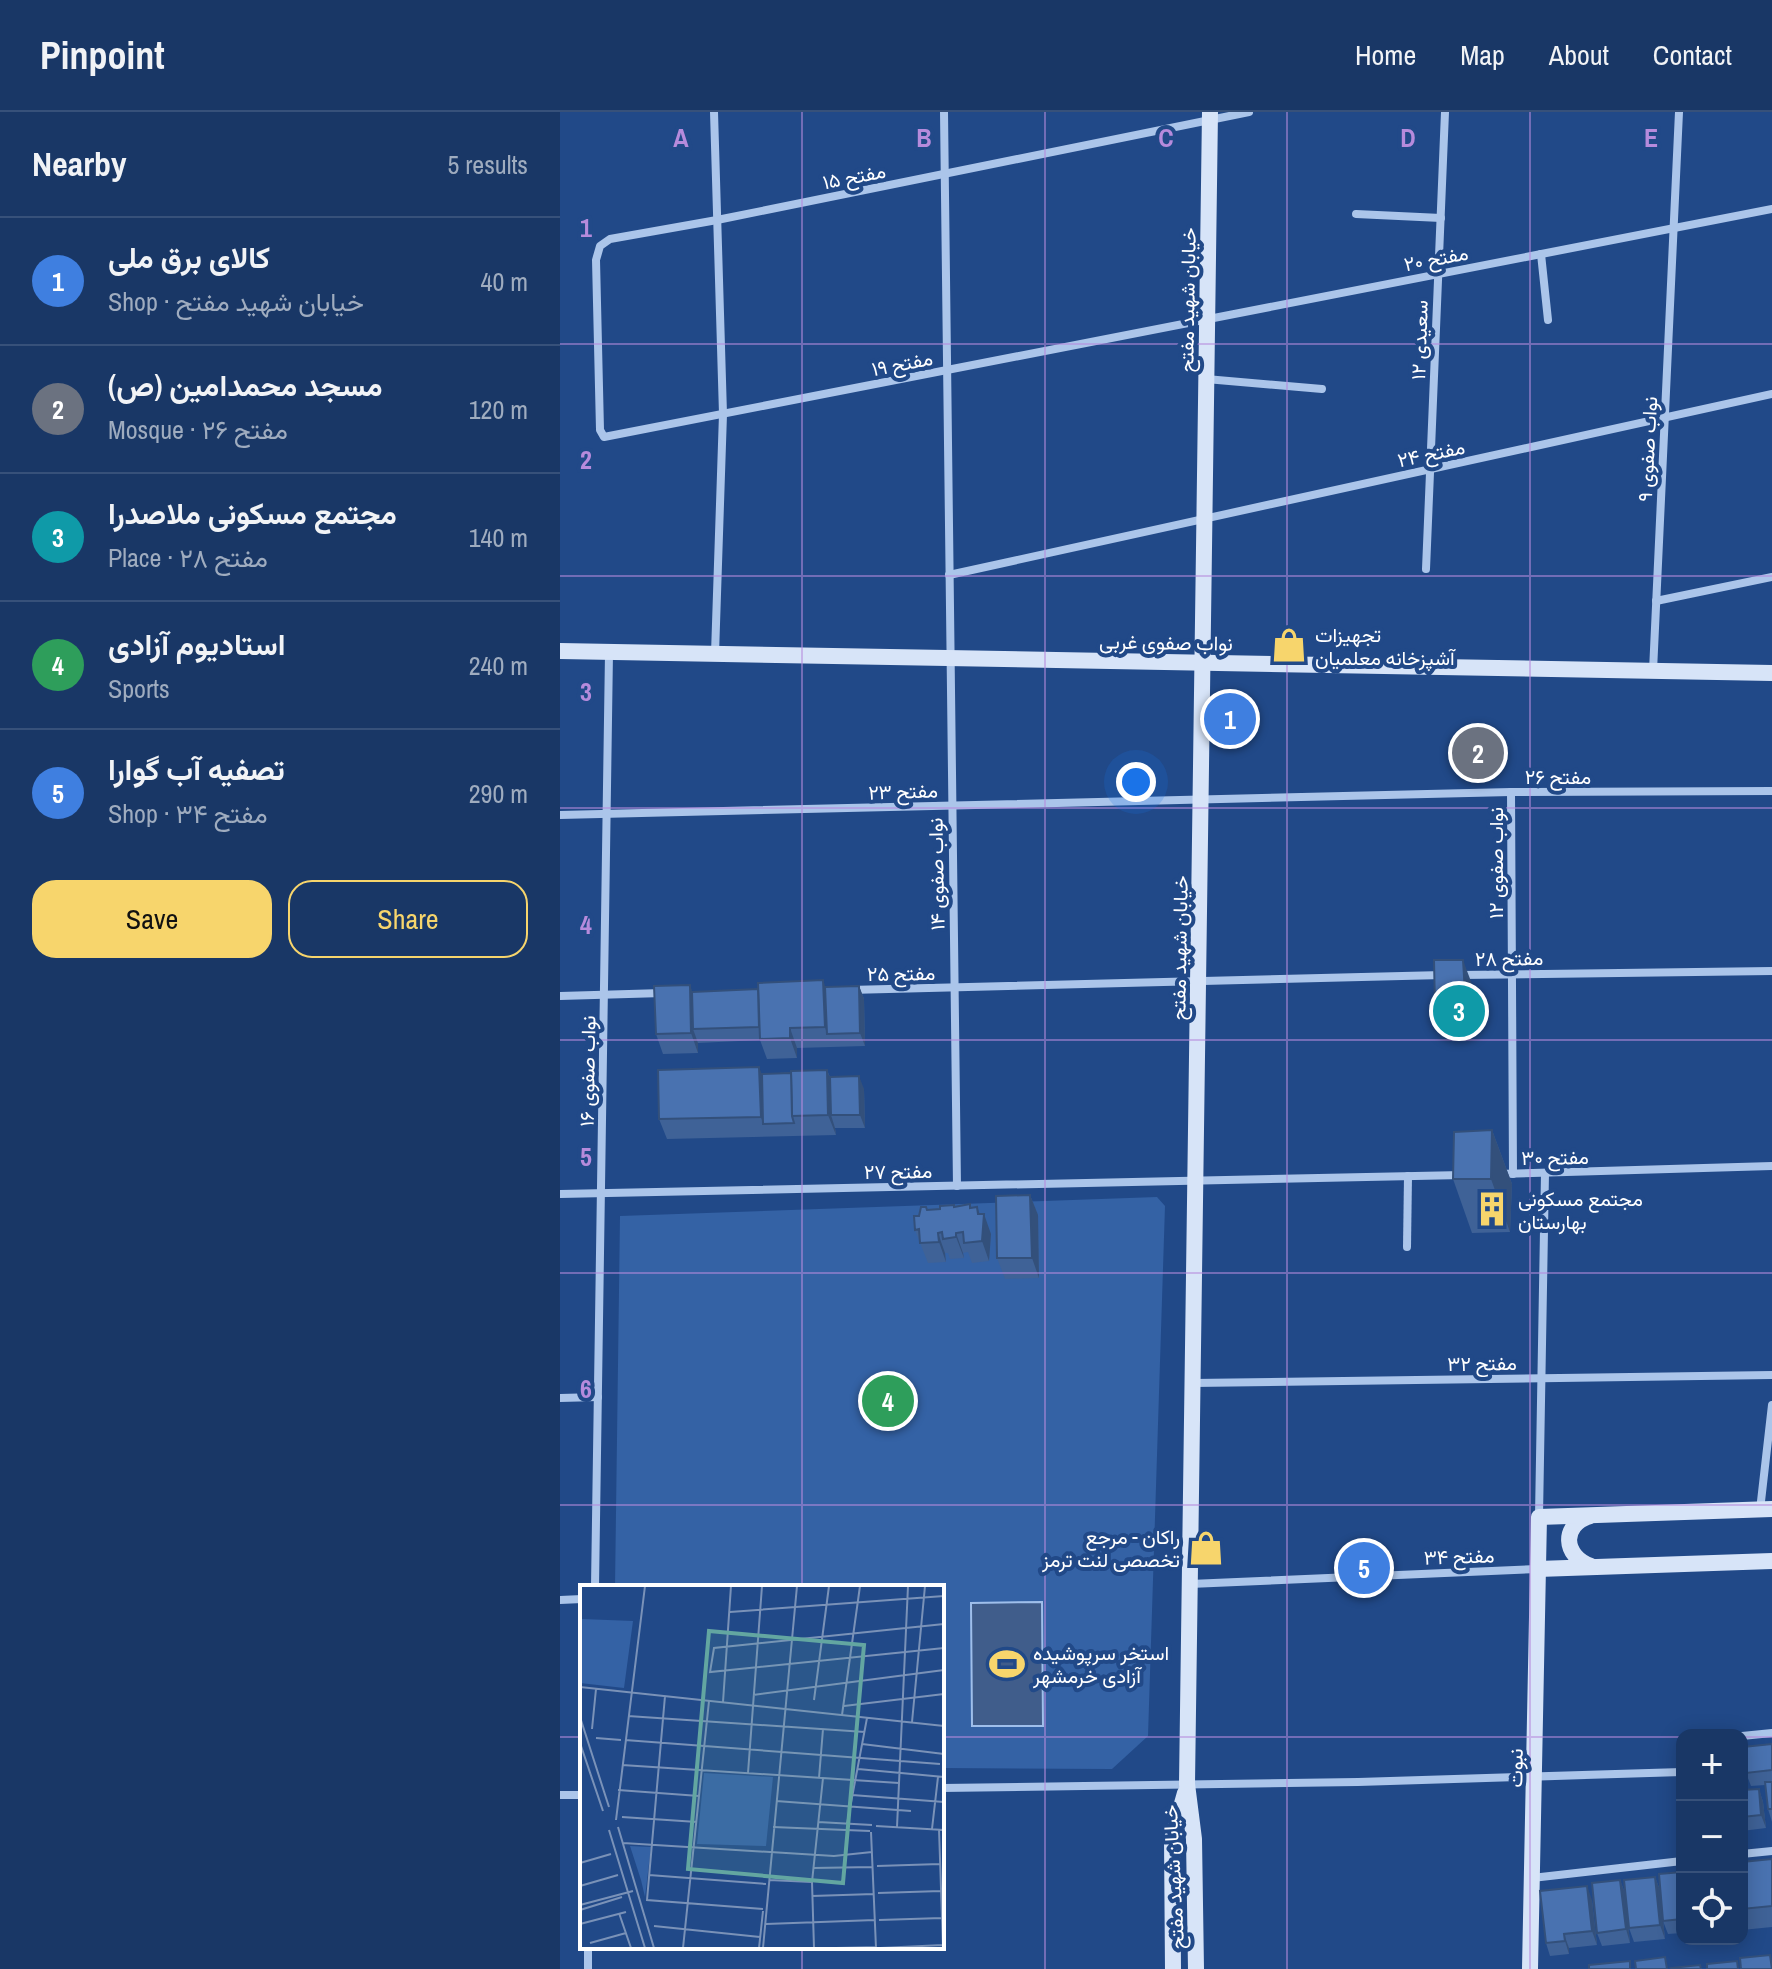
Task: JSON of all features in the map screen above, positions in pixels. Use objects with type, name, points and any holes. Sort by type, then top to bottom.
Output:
[{"type":"street","points":[[714,112],[723,414],[715,654]]},
{"type":"street","name":"نواب صفوی ۱۴","points":[[944,112],[957,1186]]},
{"type":"street","name":"مفتح ۱۵","points":[[604,437],[600,430],[596,260],[600,246],[610,239],[944,174],[1210,116],[1249,112]]},
{"type":"street","name":"سعیدی ۱۲","points":[[1426,569],[1445,112]]},
{"type":"street","name":"نواب صفوی ۹","points":[[1653,671],[1679,112]]},
{"type":"street","name":"خیابان شهید مفتح","points":[[1196,1969],[1194,1839],[1187,1784],[1210,116]]},
{"type":"street","name":"مفتح ۲۰","points":[[1206,319],[1772,209]]},
{"type":"street","points":[[1356,214],[1441,218]]},
{"type":"street","points":[[1541,254],[1548,320]]},
{"type":"street","name":"مفتح ۱۹","points":[[604,437],[1206,319]]},
{"type":"street","points":[[1205,379],[1322,389]]},
{"type":"street","name":"مفتح ۲۴","points":[[949,575],[1772,394]]},
{"type":"street","points":[[1656,601],[1772,577]]},
{"type":"street","name":"نواب صفوی غربی","points":[[560,651],[1772,673]]},
{"type":"street","name":"نواب صفوی ۱۶","points":[[595,1585],[609,652]]},
{"type":"street","name":"مفتح ۲۶","points":[[1201,799],[1511,792],[1772,791]]},
{"type":"street","name":"نواب صفوی ۱۲","points":[[1511,792],[1513,1174]]},
{"type":"street","name":"مفتح ۲۳","points":[[560,815],[1201,799]]},
{"type":"street","name":"مفتح ۲۸","points":[[1198,982],[1772,971]]},
{"type":"street","name":"مفتح ۲۵","points":[[843,990],[1198,982]]},
{"type":"street","points":[[560,996],[668,993]]},
{"type":"street","name":"مفتح ۳۰","points":[[1483,1175],[1772,1166]]},
{"type":"street","points":[[1545,1173],[1539,1517],[1766,1509],[1772,1405]]},
{"type":"street","points":[[1196,1181],[1468,1175]]},
{"type":"street","points":[[1407,1247],[1408,1176]]},
{"type":"street","name":"مفتح ۲۷","points":[[560,1194],[1196,1181]]},
{"type":"street","name":"مفتح ۳۲","points":[[1193,1383],[1772,1375]]},
{"type":"street","points":[[560,1398],[598,1397]]},
{"type":"street","points":[[1592,1515],[1577,1521],[1568,1542],[1574,1556],[1596,1567]]},
{"type":"street","name":"نبوت","points":[[1530,1969],[1539,1517]]},
{"type":"street","points":[[1538,1569],[1772,1561]]},
{"type":"street","name":"مفتح ۳۴","points":[[1190,1584],[1538,1569]]},
{"type":"street","points":[[560,1600],[580,1599]]},
{"type":"street","points":[[1748,1735],[1772,1733]]},
{"type":"street","points":[[944,1788],[1358,1782],[1676,1772]]},
{"type":"street","name":"خیابان شهید مفتح","points":[[1173,1969],[1172,1839],[1187,1784]]},
{"type":"street","points":[[1748,1853],[1772,1851]]},
{"type":"street","points":[[1532,1878],[1676,1862]]},
{"type":"shaded area","points":[[1157,1197],[1165,1206],[1148,1736],[1112,1769],[944,1768],[944,1585],[615,1585],[620,1216]]},
{"type":"shaded area","name":"استخر سرپوشیده آزادی خرمشهر","points":[[1042,1602],[1043,1726],[972,1726],[971,1603]]},
{"type":"building","points":[[1434,960],[1463,960],[1466,1009],[1435,1008]]},
{"type":"building","points":[[823,980],[825,1027],[790,1028],[790,1038],[760,1039],[758,983]]},
{"type":"building","points":[[690,985],[691,1033],[656,1034],[654,986]]},
{"type":"building","points":[[859,986],[860,1033],[827,1034],[825,987]]},
{"type":"building","points":[[758,989],[759,1027],[693,1029],[692,992]]},
{"type":"building","points":[[759,1067],[761,1117],[659,1119],[658,1070]]},
{"type":"building","points":[[827,1070],[828,1115],[792,1116],[791,1071]]},
{"type":"building","points":[[791,1073],[794,1123],[763,1124],[762,1074]]},
{"type":"building","points":[[859,1076],[860,1115],[831,1115],[830,1077]]},
{"type":"building","points":[[1492,1130],[1491,1179],[1453,1179],[1454,1132]]},
{"type":"building","points":[[1030,1195],[1032,1258],[997,1258],[996,1196]]},
{"type":"building","points":[[970,1204],[970,1208],[977,1207],[978,1214],[984,1214],[982,1241],[964,1243],[963,1232],[956,1233],[956,1237],[943,1239],[942,1232],[938,1233],[939,1242],[920,1243],[914,1216],[919,1216],[921,1207],[927,1210]]},
{"type":"building","points":[[1772,1744],[1772,1770],[1748,1773],[1748,1746]]},
{"type":"building","points":[[1765,1782],[1772,1782],[1772,1809],[1768,1809]]},
{"type":"building","points":[[1759,1789],[1761,1815],[1748,1816],[1748,1790]]},
{"type":"building","points":[[1772,1859],[1772,1906],[1748,1908],[1748,1861]]},
{"type":"building","points":[[1676,1873],[1676,1920],[1663,1921],[1659,1874]]},
{"type":"building","points":[[1655,1877],[1660,1925],[1629,1928],[1624,1880]]},
{"type":"building","points":[[1620,1880],[1626,1929],[1597,1933],[1592,1883]]},
{"type":"building","points":[[1587,1886],[1592,1931],[1564,1934],[1565,1941],[1546,1943],[1540,1891]]},
{"type":"building","points":[[1770,1955],[1772,1969],[1741,1969],[1740,1958]]},
{"type":"building","points":[[1665,1957],[1667,1969],[1636,1969],[1635,1961]]},
{"type":"building","points":[[1630,1961],[1630,1969],[1589,1969],[1589,1965]]},
{"type":"building","points":[[1737,1961],[1738,1969],[1707,1969],[1707,1964]]},
{"type":"building","points":[[1700,1965],[1701,1969],[1671,1968]]},
{"type":"place","name":"تجهيزات آشپزخانه معلمیان","points":[[1289,645]]},
{"type":"place","name":"کالای برق ملی","points":[[1230,719]]},
{"type":"place","name":"مسجد محمدامین (ص)","points":[[1478,753]]},
{"type":"place","name":"مجتمع مسکونی ملاصدرا","points":[[1459,1011]]},
{"type":"place","name":"مجتمع مسکونی بهارستان","points":[[1492,1209]]},
{"type":"place","name":"استادیوم آزادی","points":[[888,1401]]},
{"type":"place","name":"راکان - مرجع تخصصی لنت ترمز","points":[[1206,1548]]},
{"type":"place","name":"تصفیه آب گوارا","points":[[1364,1568]]},
{"type":"place","name":"استخر سرپوشیده آزادی خرمشهر","points":[[1007,1664]]}]
